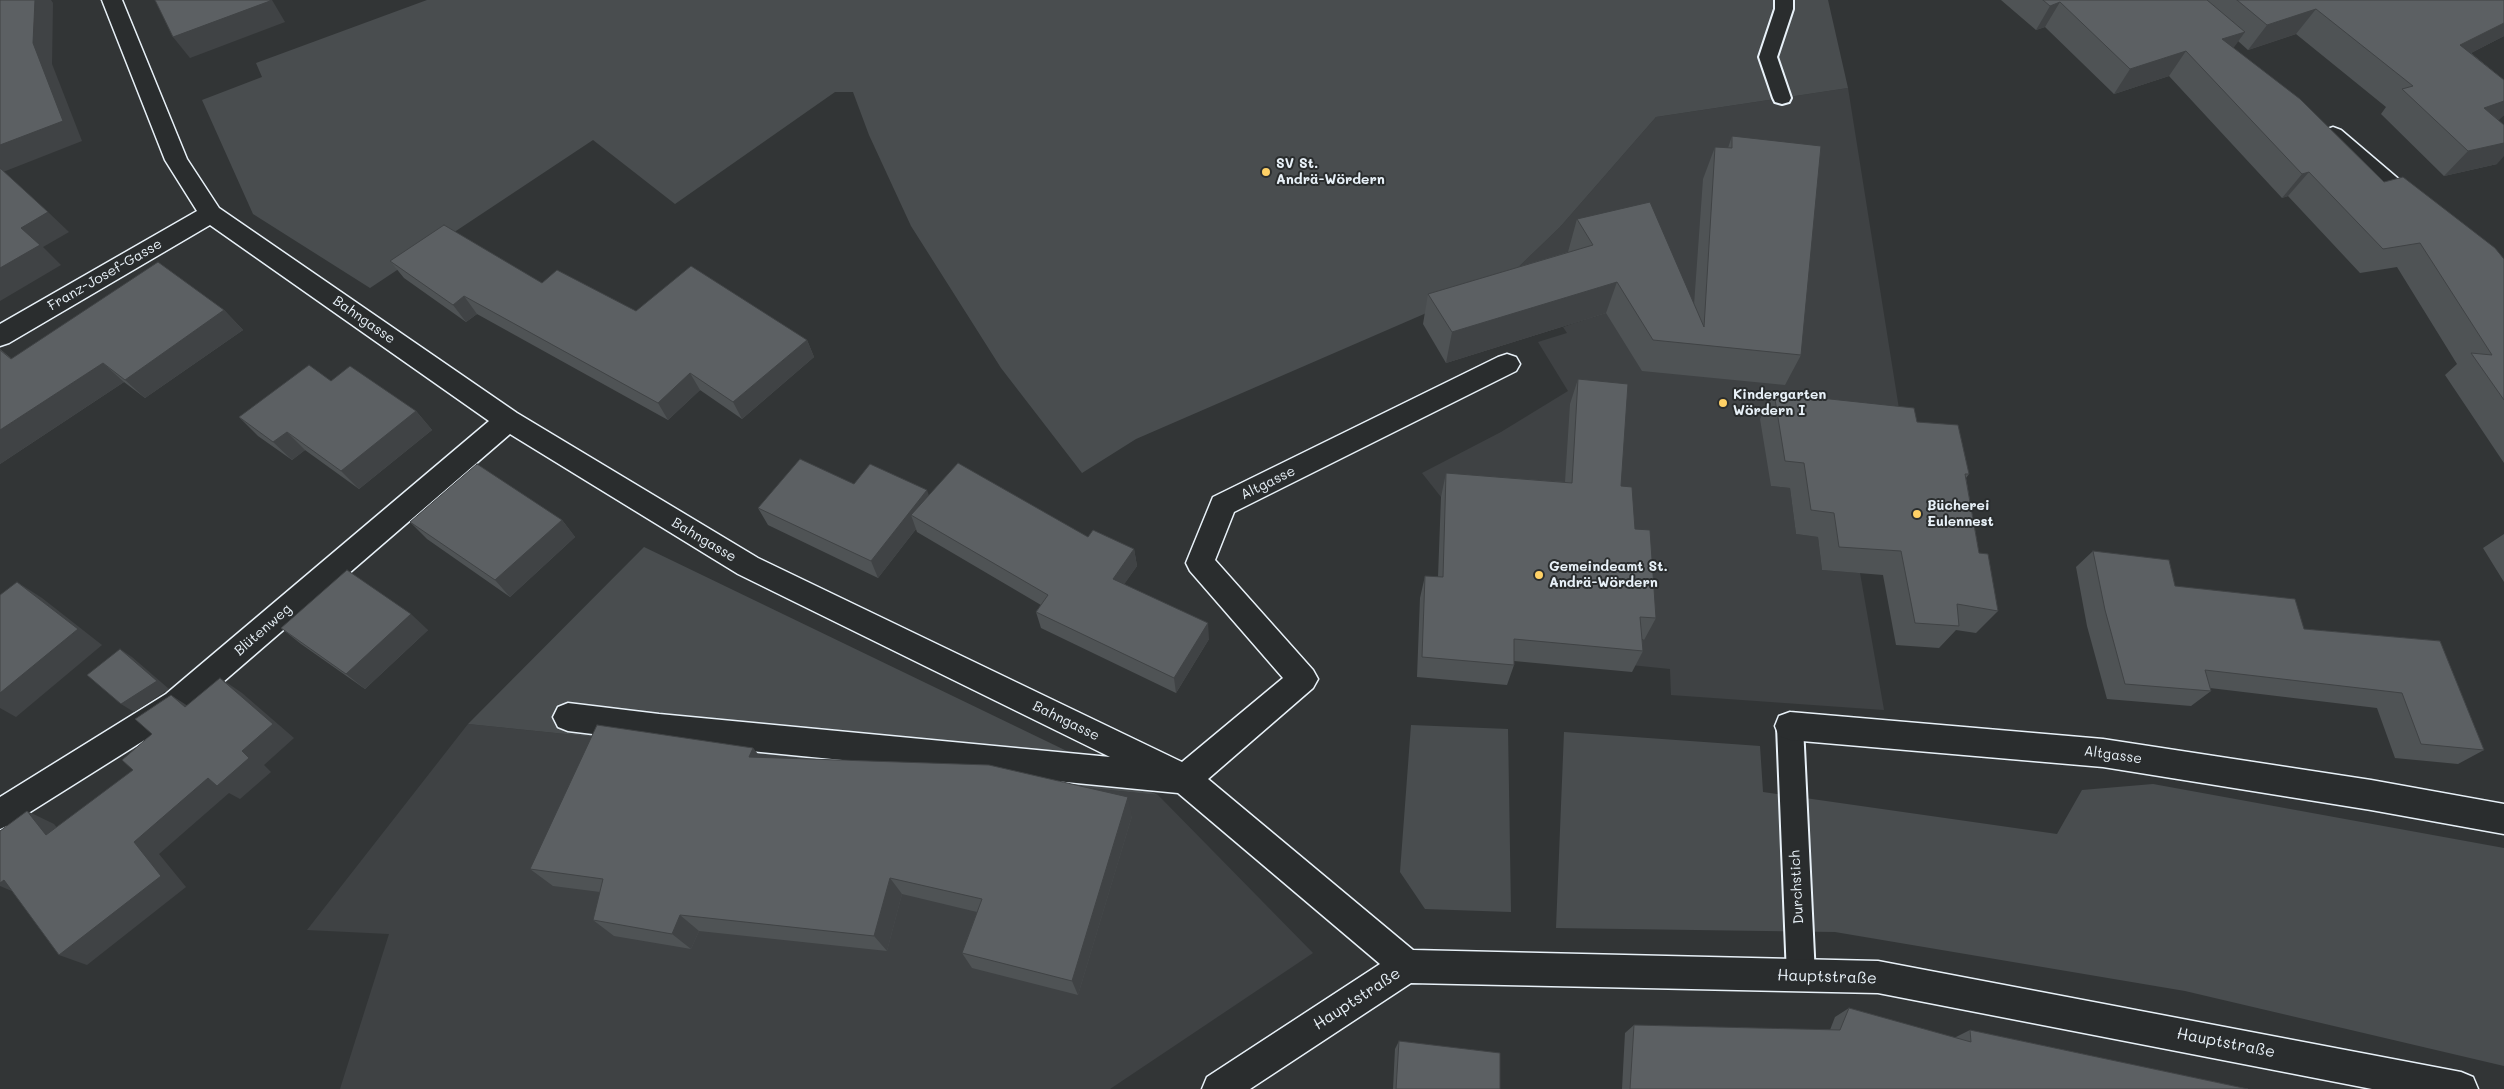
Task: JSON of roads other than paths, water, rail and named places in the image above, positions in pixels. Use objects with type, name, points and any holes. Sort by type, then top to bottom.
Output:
[{"type":"street","name":"Bahngasse","points":[[112,0],[176,160],[211,214],[508,420],[748,566],[1185,779],[1407,966]]},
{"type":"street","points":[[2316,121],[2428,216]]},
{"type":"street","name":"Franz-Josef-Gasse","points":[[0,336],[211,214]]},
{"type":"street","name":"Altgasse","points":[[1185,779],[1303,679],[1200,563],[1223,505],[1507,364]]},
{"type":"street","name":"Blütenweg","points":[[0,814],[176,704],[508,420]]},
{"type":"street","points":[[568,717],[679,730],[1185,779]]},
{"type":"street","name":"Altgasse","points":[[1790,726],[2103,753],[2371,795],[2504,819]]},
{"type":"street","name":"Hauptstraße","points":[[1219,1089],[1407,966],[1878,978],[2461,1089]]},
{"type":"lane","points":[[1782,98],[1768,57],[1784,9],[1784,0]]},
{"type":"lane","name":"Altgasse","points":[[1790,726],[1793,799]]},
{"type":"lane","name":"Durchstich","points":[[1793,799],[1801,976]]},
{"type":"place","name":"SV St. Andrä-Wördern","points":[[1266,172]]},
{"type":"place","name":"Kindergarten Wördern I","points":[[1723,403]]},
{"type":"place","name":"Bücherei Eulennest","points":[[1917,514]]},
{"type":"place","name":"Gemeindeamt St. Andrä-Wördern","points":[[1539,575]]}]
